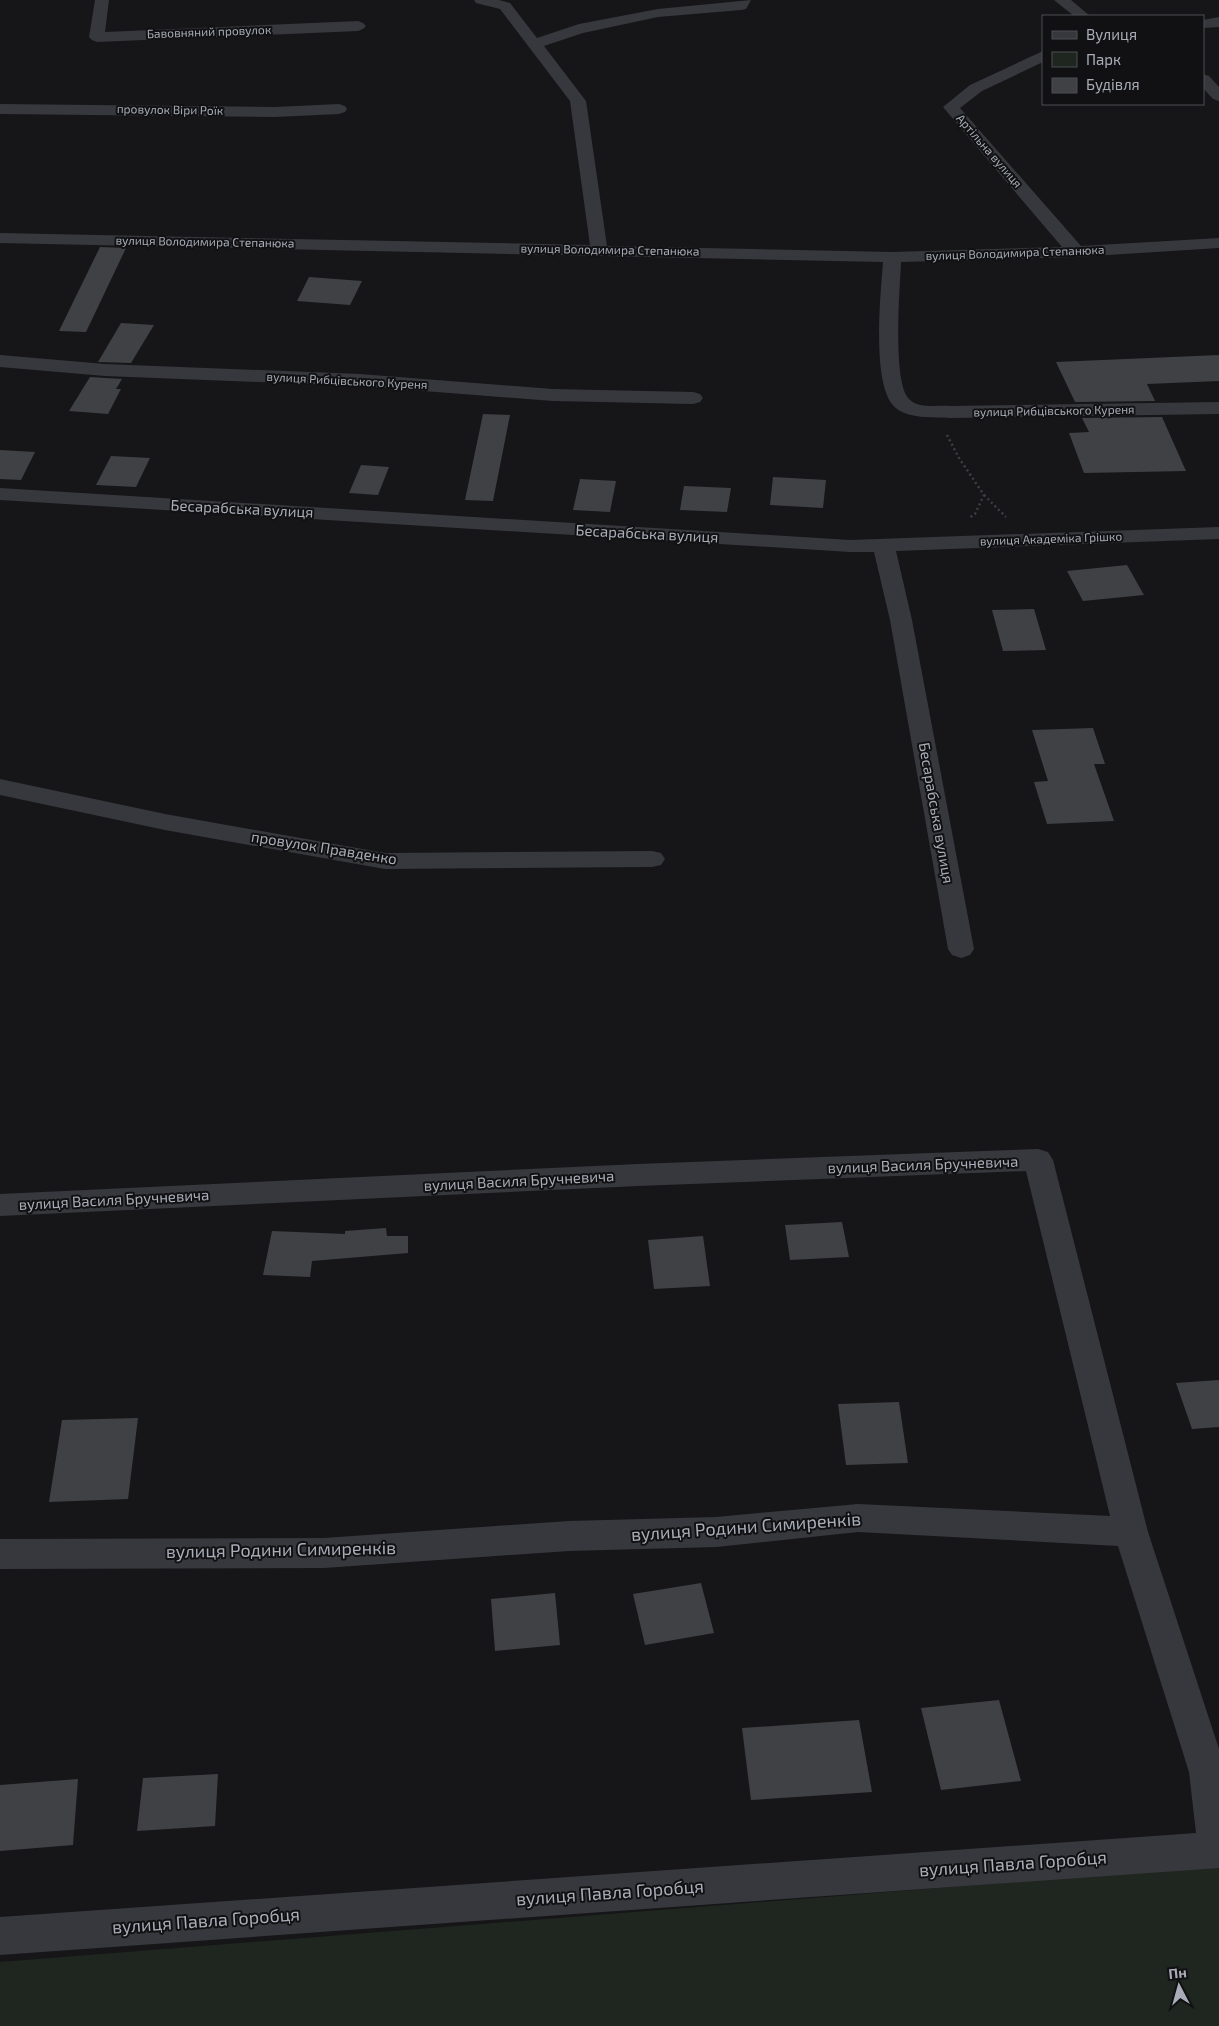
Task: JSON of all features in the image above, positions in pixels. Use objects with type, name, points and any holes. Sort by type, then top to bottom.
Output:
[{"type":"street","name":"Бавовняний провулок","points":[[102,0],[97,37],[358,26]]},
{"type":"street","points":[[481,0],[505,6],[578,101],[600,250]]},
{"type":"street","points":[[534,44],[580,29],[658,13],[741,6],[744,0]]},
{"type":"street","points":[[1061,0],[1082,15]]},
{"type":"street","points":[[1204,24],[1219,22]]},
{"type":"street","name":"Артільна вулиця","points":[[1042,56],[976,88],[951,107],[1076,252]]},
{"type":"street","points":[[1204,80],[1219,96]]},
{"type":"street","name":"провулок Віри Роїк","points":[[0,109],[275,112],[339,109]]},
{"type":"street","name":"вулиця Володимира Степанюка","points":[[0,238],[892,257],[1076,252],[1219,243]]},
{"type":"street","name":"вулиця Рибцівського Куреня","points":[[892,257],[888,354],[895,395],[902,404],[918,409],[938,411],[1219,408]]},
{"type":"street","name":"вулиця Рибцівського Куреня","points":[[0,361],[105,370],[360,380],[553,395],[693,398]]},
{"type":"street","name":"Бесарабська вулиця","points":[[0,494],[840,546],[884,546],[901,620],[961,949]]},
{"type":"street","name":"вулиця Академіка Грішко","points":[[884,546],[1219,533]]},
{"type":"street","name":"провулок Правденко","points":[[0,787],[166,822],[385,861],[652,859]]},
{"type":"street","name":"вулиця Василя Бручневича","points":[[0,1205],[638,1175],[1038,1160],[1130,1532]]},
{"type":"street","name":"вулиця Родини Симиренків","points":[[0,1554],[324,1553],[569,1536],[716,1532],[858,1518],[1130,1532]]},
{"type":"street","points":[[1130,1532],[1208,1772],[1218,1850]]},
{"type":"street","name":"вулиця Павла Горобця","points":[[0,1936],[1218,1850]]},
{"type":"path","points":[[935,544],[975,514],[984,495],[971,473],[953,450],[938,411]]},
{"type":"green space","points":[[1219,1866],[1219,2026],[0,2026],[0,1962]]},
{"type":"building","points":[[100,247],[126,248],[86,332],[59,331]]},
{"type":"building","points":[[309,277],[362,281],[350,305],[297,301]]},
{"type":"building","points":[[121,323],[154,325],[131,363],[98,362]]},
{"type":"building","points":[[1219,355],[1219,381],[1147,384],[1155,401],[1075,402],[1056,362]]},
{"type":"building","points":[[90,377],[122,379],[116,389],[121,389],[108,414],[69,411]]},
{"type":"building","points":[[483,414],[510,415],[493,501],[465,500]]},
{"type":"building","points":[[1162,417],[1186,471],[1084,473],[1069,433],[1089,432],[1082,418]]},
{"type":"building","points":[[0,450],[35,452],[21,480],[0,479]]},
{"type":"building","points":[[111,456],[150,458],[136,487],[96,485]]},
{"type":"building","points":[[361,465],[389,467],[378,495],[349,493]]},
{"type":"building","points":[[773,477],[826,480],[823,508],[770,505]]},
{"type":"building","points":[[580,479],[616,481],[610,512],[573,510]]},
{"type":"building","points":[[684,486],[731,488],[727,512],[680,510]]},
{"type":"building","points":[[1127,565],[1144,595],[1083,601],[1067,571]]},
{"type":"building","points":[[1034,609],[1046,650],[1003,651],[992,610]]},
{"type":"building","points":[[1093,728],[1105,764],[1094,764],[1114,821],[1047,824],[1034,782],[1048,781],[1032,730]]},
{"type":"building","points":[[842,1222],[849,1257],[790,1260],[785,1225]]},
{"type":"building","points":[[386,1228],[387,1236],[408,1236],[408,1253],[312,1261],[310,1277],[263,1275],[272,1231],[345,1234],[345,1231]]},
{"type":"building","points":[[703,1236],[710,1286],[654,1289],[648,1240]]},
{"type":"building","points":[[1219,1380],[1219,1427],[1192,1429],[1176,1383]]},
{"type":"building","points":[[899,1402],[908,1463],[846,1465],[838,1404]]},
{"type":"building","points":[[138,1418],[128,1499],[49,1502],[62,1420]]},
{"type":"building","points":[[701,1583],[714,1633],[645,1645],[633,1594]]},
{"type":"building","points":[[555,1593],[560,1645],[495,1651],[491,1599]]},
{"type":"building","points":[[999,1700],[1021,1781],[941,1790],[921,1708]]},
{"type":"building","points":[[859,1720],[872,1792],[751,1800],[742,1728]]},
{"type":"building","points":[[218,1774],[215,1826],[137,1831],[143,1778]]},
{"type":"building","points":[[78,1779],[73,1845],[0,1851],[0,1785]]}]
